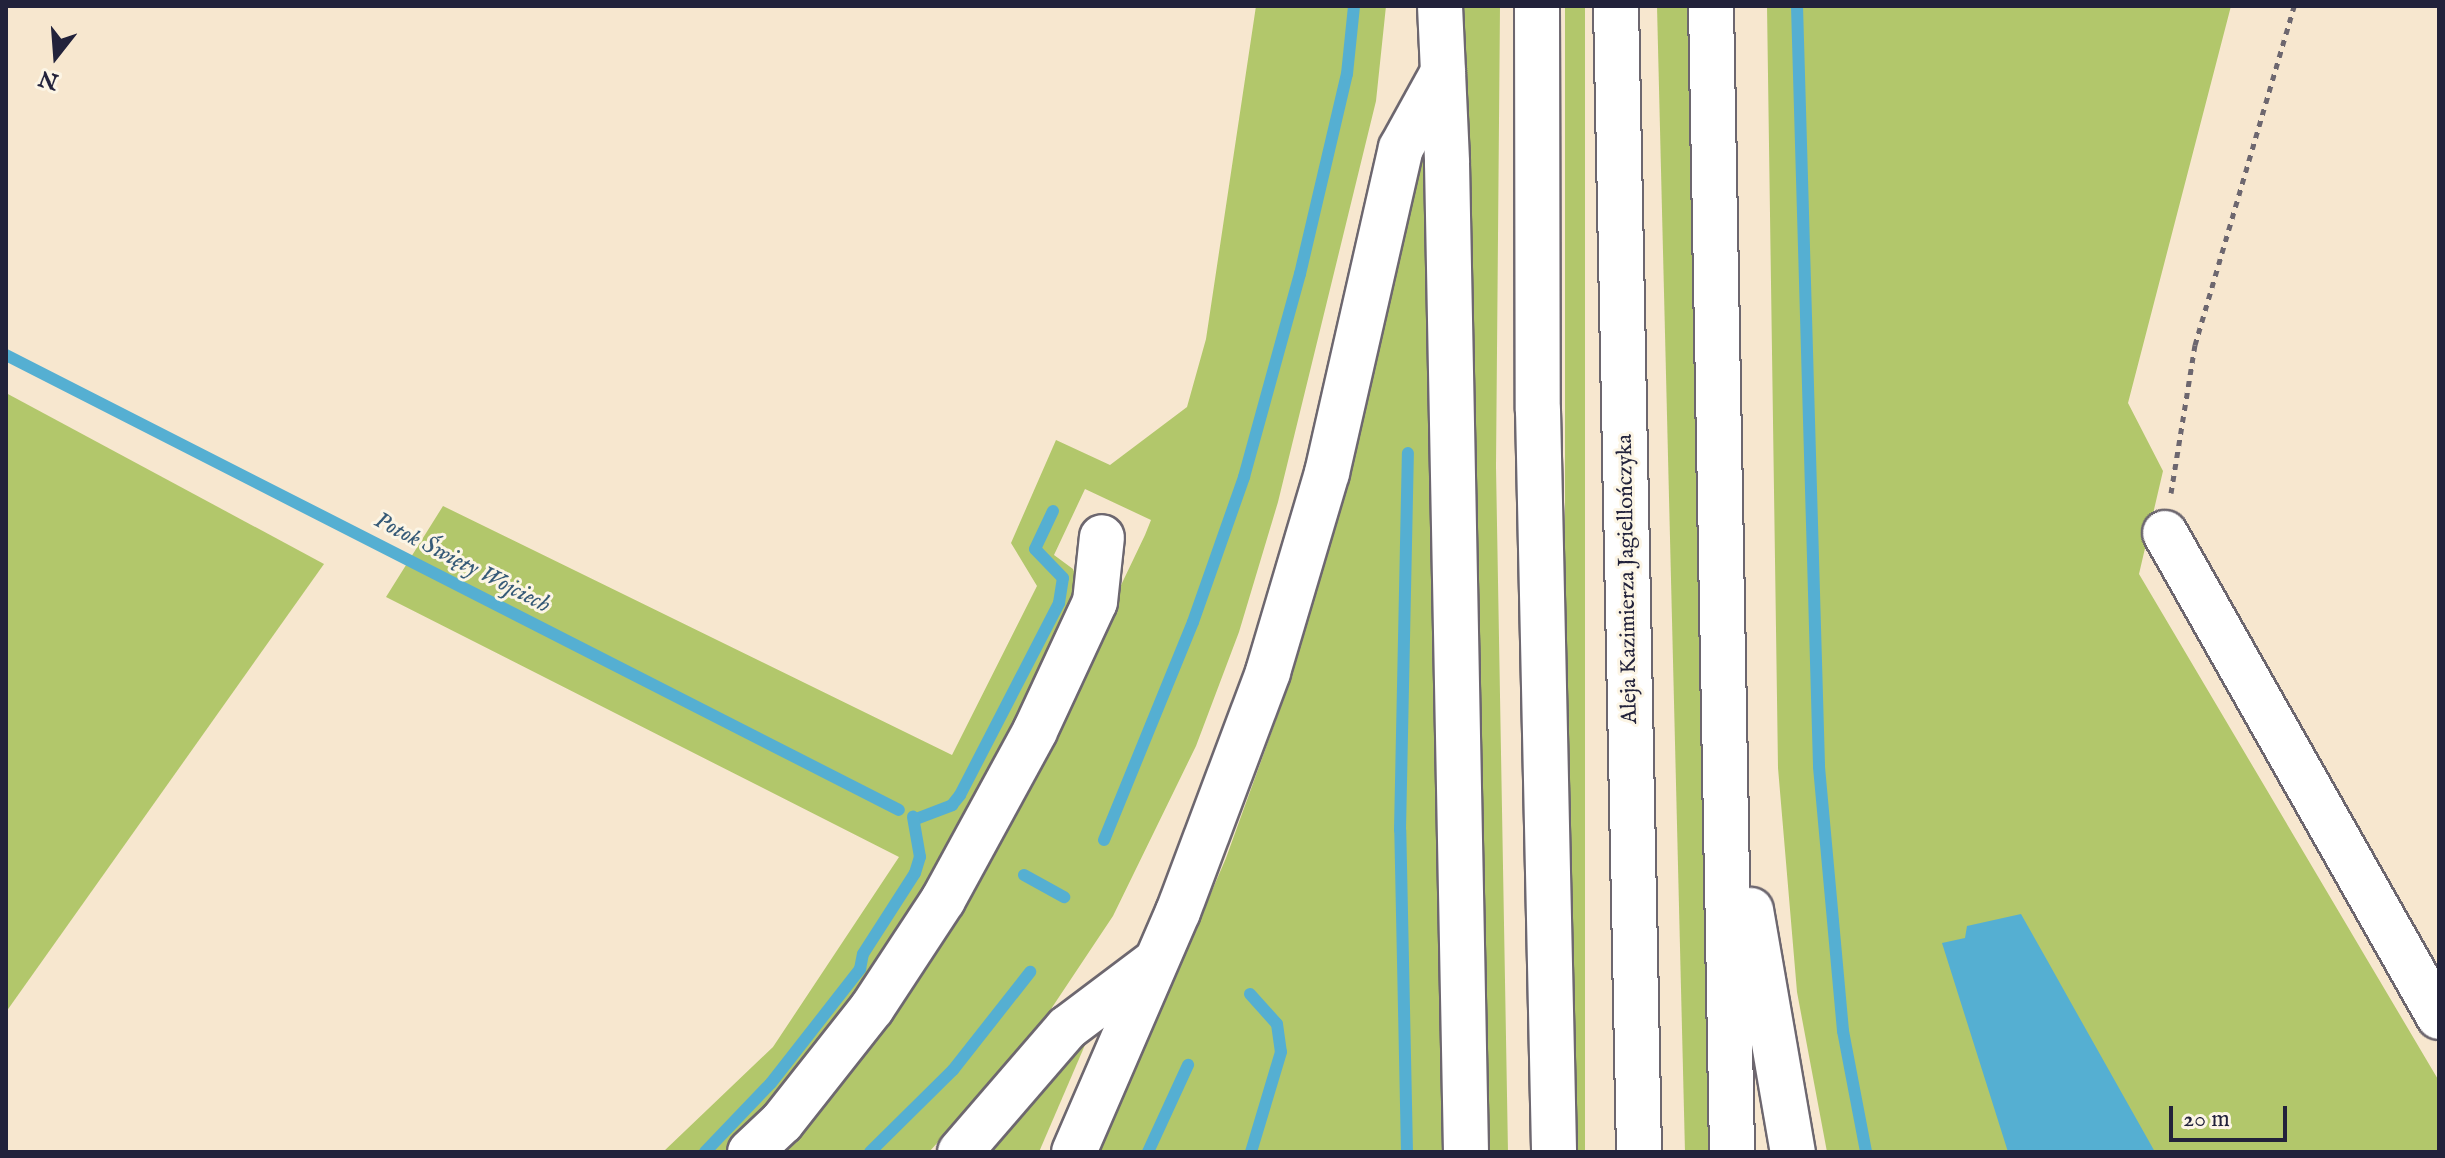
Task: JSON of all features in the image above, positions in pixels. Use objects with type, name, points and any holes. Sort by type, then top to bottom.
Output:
[{"type":"main road","points":[[1440,6],[1466,1152]]},
{"type":"main road","points":[[1537,6],[1538,410],[1554,1152]]},
{"type":"main road","name":"Aleja Kazimierza Jagiellończyka","points":[[1616,6],[1639,1152]]},
{"type":"main road","points":[[1711,6],[1732,1152]]},
{"type":"main road","points":[[1074,1152],[1157,961],[1242,750],[1282,630],[1331,458],[1401,148],[1443,72]]},
{"type":"main road","points":[[2165,533],[2439,1017]]},
{"type":"main road","points":[[750,1152],[782,1122],[872,1008],[943,900],[1035,731],[1095,602],[1102,537]]},
{"type":"main road","points":[[1724,737],[1793,1152]]},
{"type":"main road","points":[[960,1152],[1067,1028],[1157,961]]},
{"type":"path","points":[[2165,533],[2195,345],[2294,6]]},
{"type":"green space","points":[[1256,6],[1386,6],[1376,101],[1278,502],[1239,632],[1196,746],[1113,916],[1029,1042],[929,1152],[774,1152],[1101,627],[1145,535],[1151,520],[1085,489],[1054,555],[1073,569],[1081,589],[927,904],[733,1152],[663,1152],[773,1047],[899,857],[386,597],[443,506],[952,755],[1037,586],[1011,543],[1056,440],[1110,465],[1187,407],[1206,339]]},
{"type":"green space","points":[[1454,6],[1500,6],[1496,467],[1508,1152],[1484,1152]]},
{"type":"green space","points":[[1565,6],[1585,6],[1585,1152],[1565,1152]]},
{"type":"green space","points":[[1657,6],[1690,6],[1709,1152],[1685,1152]]},
{"type":"green space","points":[[1767,6],[2231,6],[2128,403],[2163,471],[2139,574],[2439,1081],[2439,1152],[1827,1152],[1797,992],[1778,768]]},
{"type":"green space","points":[[1420,156],[1427,162],[1449,1152],[1100,1152],[1226,858],[1285,695],[1347,483]]},
{"type":"green space","points":[[6,393],[324,564],[6,1012]]},
{"type":"green space","points":[[1088,1038],[1039,1152],[980,1152],[1031,1095]]},
{"type":"water","points":[[2021,914],[2155,1152],[2008,1152],[1942,943],[1965,938],[1967,926]]},
{"type":"waterway","points":[[1104,840],[1193,622],[1244,477],[1300,274],[1347,74],[1354,6]]},
{"type":"waterway","points":[[1797,6],[1819,767],[1843,1031],[1866,1152]]},
{"type":"waterway","name":"Potok Święty Wojciech","points":[[6,355],[899,810]]},
{"type":"waterway","points":[[1407,1152],[1400,830],[1408,453]]},
{"type":"waterway","points":[[916,819],[952,805],[960,795],[1059,603],[1063,578],[1035,549],[1053,511]]},
{"type":"waterway","points":[[705,1152],[771,1083],[860,969],[863,954],[915,873],[920,857],[913,817]]},
{"type":"waterway","name":"Potok Święty Wojciech","points":[[1024,875],[1064,897]]},
{"type":"waterway","points":[[870,1152],[953,1070],[1030,972]]},
{"type":"waterway","name":"Potok Święty Wojciech","points":[[1250,994],[1277,1024],[1281,1052],[1251,1152]]},
{"type":"waterway","points":[[1148,1152],[1188,1065]]}]
